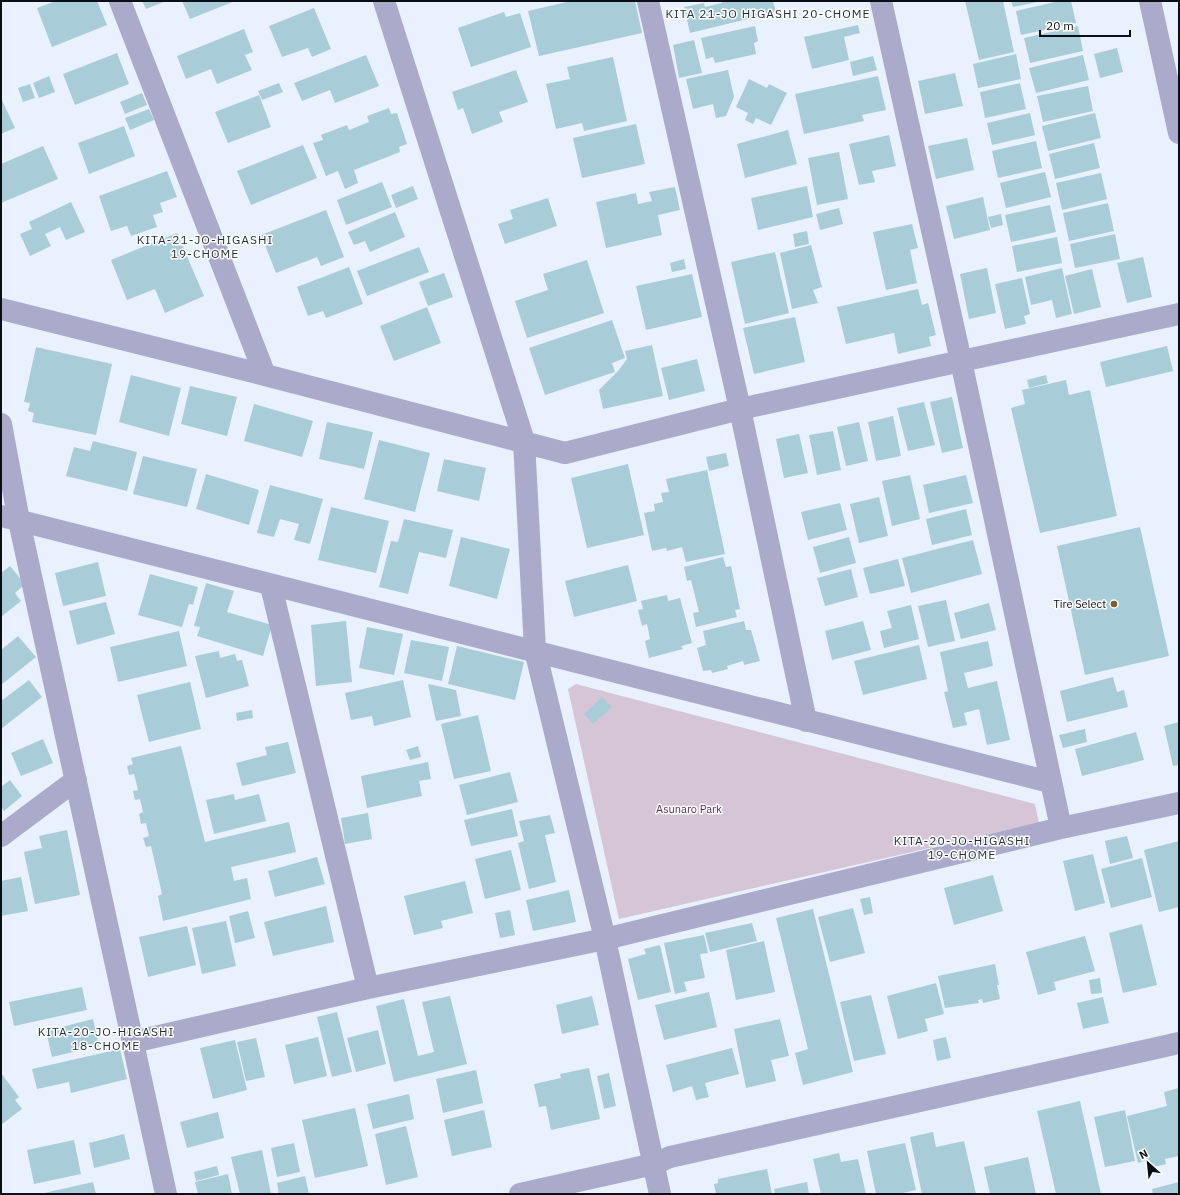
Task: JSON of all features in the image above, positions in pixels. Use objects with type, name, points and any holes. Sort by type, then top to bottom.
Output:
[{"type":"street","points":[[120,1],[265,375]]},
{"type":"street","points":[[384,1],[524,441],[535,650],[605,939],[660,1194]]},
{"type":"street","points":[[648,1],[740,409],[806,721]]},
{"type":"street","points":[[881,1],[961,361],[1061,828]]},
{"type":"street","points":[[1150,1],[1179,133]]},
{"type":"street","points":[[1,310],[265,375],[524,441],[565,453],[740,409],[1179,314]]},
{"type":"street","points":[[1,424],[10,518],[76,780],[166,1194]]},
{"type":"street","points":[[10,518],[271,586],[535,650],[806,721],[1050,782]]},
{"type":"street","points":[[1,535],[10,518]]},
{"type":"street","points":[[271,586],[368,988]]},
{"type":"street","points":[[1,836],[76,780]]},
{"type":"street","points":[[133,1042],[368,988],[605,939],[1061,828],[1179,803]]},
{"type":"street","points":[[520,1194],[654,1164],[670,1157],[1179,1043]]},
{"type":"green space","name":"Asunaro Park","points":[[576,684],[1035,804],[1039,823],[619,919],[568,689]]},
{"type":"building","points":[[56,1],[97,1],[107,25],[52,47],[37,8]]},
{"type":"building","points":[[142,1],[166,1],[146,9]]},
{"type":"building","points":[[182,1],[235,1],[190,19]]},
{"type":"building","points":[[571,1],[635,1],[642,33],[539,56],[528,11]]},
{"type":"building","points":[[721,1],[773,1],[776,12],[690,33],[684,7],[704,3],[705,7],[722,3]]},
{"type":"building","points":[[965,1],[1003,1],[1014,52],[979,60]]},
{"type":"building","points":[[1011,1],[1037,1],[1037,2],[1013,7]]},
{"type":"building","points":[[1059,1],[1071,1],[1076,23],[1021,35],[1016,11]]},
{"type":"building","points":[[314,8],[331,49],[312,57],[308,48],[282,57],[269,26]]},
{"type":"building","points":[[504,12],[506,17],[520,13],[531,47],[471,67],[458,28]]},
{"type":"building","points":[[858,25],[860,33],[844,37],[849,60],[812,69],[804,37]]},
{"type":"building","points":[[755,26],[758,41],[754,43],[756,54],[715,63],[713,57],[706,59],[701,38]]},
{"type":"building","points":[[1078,26],[1083,51],[1030,63],[1024,38]]},
{"type":"building","points":[[244,29],[253,52],[245,55],[252,70],[217,84],[211,69],[186,79],[177,56]]},
{"type":"building","points":[[694,40],[702,73],[679,78],[673,45]]},
{"type":"building","points":[[1117,48],[1123,72],[1100,78],[1094,54]]},
{"type":"building","points":[[117,53],[129,84],[75,105],[63,74]]},
{"type":"building","points":[[1016,54],[1021,79],[978,88],[973,64]]},
{"type":"building","points":[[366,55],[379,86],[335,103],[330,90],[302,101],[294,83]]},
{"type":"building","points":[[1083,55],[1089,80],[1036,93],[1029,68]]},
{"type":"building","points":[[873,56],[877,70],[853,76],[850,62]]},
{"type":"building","points":[[613,57],[627,121],[584,131],[582,123],[556,129],[546,84],[570,79],[567,67]]},
{"type":"building","points":[[516,70],[528,102],[499,112],[503,122],[472,134],[463,108],[458,110],[452,92]]},
{"type":"building","points":[[728,70],[734,97],[726,116],[716,118],[713,104],[693,109],[686,79]]},
{"type":"building","points":[[955,73],[963,106],[925,114],[918,81]]},
{"type":"building","points":[[49,76],[55,92],[39,98],[33,83]]},
{"type":"building","points":[[878,76],[886,110],[862,115],[864,121],[804,134],[795,94]]},
{"type":"building","points":[[749,79],[767,88],[769,84],[787,93],[771,125],[756,118],[753,124],[745,120],[748,113],[736,107]]},
{"type":"building","points":[[279,83],[283,92],[262,100],[258,91]]},
{"type":"building","points":[[1020,83],[1026,109],[985,118],[980,92]]},
{"type":"building","points":[[30,84],[35,98],[23,102],[18,88]]},
{"type":"building","points":[[1088,86],[1093,111],[1043,122],[1037,96]]},
{"type":"building","points":[[142,93],[147,105],[125,114],[120,102]]},
{"type":"building","points":[[259,95],[271,127],[228,143],[215,112]]},
{"type":"building","points":[[1,98],[15,128],[1,134]]},
{"type":"building","points":[[389,108],[391,114],[397,113],[407,144],[399,147],[400,152],[354,170],[358,183],[345,189],[338,171],[326,176],[313,143],[323,140],[321,135],[347,125],[349,130],[369,122],[367,116]]},
{"type":"building","points":[[149,109],[154,120],[130,130],[125,118]]},
{"type":"building","points":[[1030,113],[1035,135],[992,145],[987,123]]},
{"type":"building","points":[[1095,113],[1101,138],[1048,151],[1042,126]]},
{"type":"building","points":[[636,124],[645,164],[582,178],[573,138]]},
{"type":"building","points":[[124,126],[135,156],[89,174],[78,143]]},
{"type":"building","points":[[788,130],[797,164],[745,178],[737,144]]},
{"type":"building","points":[[889,135],[896,166],[872,171],[875,182],[859,185],[849,144]]},
{"type":"building","points":[[967,138],[974,170],[936,179],[928,146]]},
{"type":"building","points":[[1036,141],[1042,168],[998,178],[992,151]]},
{"type":"building","points":[[1094,143],[1100,168],[1055,179],[1049,154]]},
{"type":"building","points":[[303,145],[317,178],[251,205],[237,171]]},
{"type":"building","points":[[43,146],[58,179],[1,203],[1,164]]},
{"type":"building","points":[[839,152],[848,199],[817,205],[808,158]]},
{"type":"building","points":[[167,171],[177,197],[160,203],[163,212],[153,215],[157,227],[131,236],[127,226],[111,231],[99,196]]},
{"type":"building","points":[[1045,172],[1051,197],[1006,208],[1000,183]]},
{"type":"building","points":[[1101,173],[1107,199],[1062,210],[1056,183]]},
{"type":"building","points":[[382,182],[392,207],[346,225],[337,200]]},
{"type":"building","points":[[413,186],[418,199],[396,208],[391,195]]},
{"type":"building","points":[[807,186],[813,217],[758,230],[751,198]]},
{"type":"building","points":[[675,187],[680,210],[658,215],[662,235],[606,248],[596,202],[636,193],[638,204],[652,201],[649,192]]},
{"type":"building","points":[[983,197],[990,230],[954,239],[946,206]]},
{"type":"building","points":[[548,198],[557,226],[505,244],[498,224],[513,219],[510,210]]},
{"type":"building","points":[[71,202],[85,232],[66,240],[60,227],[45,234],[51,246],[30,256],[20,234],[32,229],[29,222]]},
{"type":"building","points":[[1108,203],[1114,231],[1069,241],[1063,213]]},
{"type":"building","points":[[1050,205],[1056,232],[1011,242],[1005,215]]},
{"type":"building","points":[[839,208],[843,224],[820,230],[816,214]]},
{"type":"building","points":[[326,210],[344,257],[321,266],[317,257],[276,273],[261,235]]},
{"type":"building","points":[[395,212],[405,237],[370,252],[365,241],[354,245],[348,232]]},
{"type":"building","points":[[1001,214],[1003,225],[991,228],[988,217]]},
{"type":"building","points":[[912,224],[918,248],[910,250],[917,283],[886,290],[873,232]]},
{"type":"building","points":[[807,231],[809,244],[795,247],[793,234]]},
{"type":"building","points":[[177,233],[204,296],[165,313],[155,289],[127,300],[111,260]]},
{"type":"building","points":[[1115,234],[1120,259],[1075,268],[1070,244]]},
{"type":"building","points":[[1057,237],[1062,263],[1017,272],[1012,246]]},
{"type":"building","points":[[811,245],[822,287],[813,290],[818,303],[792,309],[780,253]]},
{"type":"building","points":[[419,247],[429,272],[367,296],[357,271]]},
{"type":"building","points":[[775,252],[789,313],[745,324],[731,262]]},
{"type":"building","points":[[1143,257],[1152,297],[1127,303],[1117,263]]},
{"type":"building","points":[[684,259],[686,269],[672,272],[670,263]]},
{"type":"building","points":[[587,260],[604,313],[527,338],[515,301],[548,290],[543,274]]},
{"type":"building","points":[[349,267],[363,304],[326,318],[323,311],[308,316],[297,287]]},
{"type":"building","points":[[987,268],[996,313],[969,319],[960,274]]},
{"type":"building","points":[[1062,268],[1072,314],[1056,318],[1052,300],[1031,305],[1025,277]]},
{"type":"building","points":[[1092,269],[1101,307],[1074,314],[1065,276]]},
{"type":"building","points":[[444,273],[453,297],[428,306],[419,282]]},
{"type":"building","points":[[692,274],[702,317],[646,330],[636,286]]},
{"type":"building","points":[[1022,278],[1030,314],[1024,316],[1026,324],[1005,329],[995,284]]},
{"type":"building","points":[[918,289],[922,305],[928,303],[936,335],[929,337],[931,346],[898,354],[894,333],[846,344],[837,307]]},
{"type":"building","points":[[427,307],[441,343],[394,361],[380,326]]},
{"type":"building","points":[[795,317],[805,362],[754,374],[743,328]]},
{"type":"building","points":[[612,320],[625,358],[612,363],[615,372],[545,395],[529,348]]},
{"type":"building","points":[[652,345],[663,396],[603,409],[599,390],[618,371],[627,359],[625,351]]},
{"type":"building","points":[[1167,346],[1173,371],[1106,387],[1100,362]]},
{"type":"building","points":[[36,347],[112,364],[96,435],[32,422],[34,413],[28,411],[30,403],[24,402]]},
{"type":"building","points":[[697,359],[705,391],[669,400],[661,368]]},
{"type":"building","points":[[131,375],[181,388],[169,436],[119,422]]},
{"type":"building","points":[[1046,375],[1048,383],[1029,388],[1027,380]]},
{"type":"building","points":[[1066,380],[1069,395],[1090,390],[1117,516],[1040,533],[1011,408],[1025,404],[1022,390]]},
{"type":"building","points":[[190,386],[237,397],[227,436],[181,424]]},
{"type":"building","points":[[952,397],[963,448],[942,453],[930,402]]},
{"type":"building","points":[[924,402],[935,445],[908,451],[897,408]]},
{"type":"building","points":[[254,404],[313,421],[302,457],[244,441]]},
{"type":"building","points":[[893,416],[901,456],[876,461],[868,422]]},
{"type":"building","points":[[327,422],[373,432],[364,469],[319,459]]},
{"type":"building","points":[[859,422],[868,461],[846,466],[837,427]]},
{"type":"building","points":[[833,431],[841,470],[817,475],[809,435]]},
{"type":"building","points":[[799,434],[808,473],[784,478],[776,439]]},
{"type":"building","points":[[379,440],[430,453],[415,512],[364,499]]},
{"type":"building","points":[[93,441],[137,452],[127,491],[66,476],[74,447],[90,451]]},
{"type":"building","points":[[726,453],[729,466],[709,471],[706,457]]},
{"type":"building","points":[[143,456],[197,469],[187,507],[133,494]]},
{"type":"building","points":[[444,459],[486,468],[479,501],[437,491]]},
{"type":"building","points":[[628,464],[644,535],[587,548],[571,478]]},
{"type":"building","points":[[707,470],[725,554],[686,562],[682,547],[667,551],[666,548],[652,551],[644,513],[655,511],[654,504],[663,502],[661,493],[669,492],[666,479]]},
{"type":"building","points":[[206,474],[259,490],[249,525],[196,509]]},
{"type":"building","points":[[910,475],[920,519],[892,526],[882,481]]},
{"type":"building","points":[[966,475],[973,503],[929,513],[923,485]]},
{"type":"building","points":[[270,485],[323,499],[310,544],[294,540],[299,524],[280,519],[274,537],[257,533]]},
{"type":"building","points":[[879,497],[888,536],[859,543],[850,504]]},
{"type":"building","points":[[840,503],[847,530],[808,540],[801,512]]},
{"type":"building","points":[[331,507],[389,521],[376,573],[318,560]]},
{"type":"building","points":[[966,509],[972,535],[932,545],[926,519]]},
{"type":"building","points":[[404,519],[453,530],[446,558],[419,552],[408,594],[379,587],[391,541],[398,542]]},
{"type":"building","points":[[1140,527],[1169,656],[1085,675],[1057,546]]},
{"type":"building","points":[[461,537],[510,549],[497,599],[449,586]]},
{"type":"building","points":[[849,537],[856,563],[820,573],[813,547]]},
{"type":"building","points":[[973,540],[982,574],[911,593],[902,558]]},
{"type":"building","points":[[723,557],[726,567],[731,566],[740,609],[735,610],[737,617],[696,627],[693,613],[699,612],[691,580],[687,581],[684,567]]},
{"type":"building","points":[[898,559],[905,586],[870,594],[863,568]]},
{"type":"building","points":[[98,562],[106,596],[63,606],[55,573]]},
{"type":"building","points":[[628,565],[637,601],[574,617],[565,581]]},
{"type":"building","points":[[10,566],[25,584],[15,593],[21,601],[1,617],[1,573]]},
{"type":"building","points":[[851,569],[858,597],[825,606],[817,578]]},
{"type":"building","points":[[150,574],[198,587],[193,605],[189,604],[182,627],[138,615]]},
{"type":"building","points":[[206,583],[234,591],[227,612],[272,625],[263,656],[197,636],[200,627],[194,626]]},
{"type":"building","points":[[667,595],[668,601],[680,598],[692,643],[681,646],[683,649],[649,658],[645,641],[650,639],[647,624],[642,626],[638,610],[643,609],[641,601]]},
{"type":"building","points":[[946,600],[955,641],[928,647],[918,606]]},
{"type":"building","points":[[106,602],[115,634],[77,645],[69,611]]},
{"type":"building","points":[[989,603],[996,630],[961,639],[954,613]]},
{"type":"building","points":[[911,605],[919,639],[884,648],[880,631],[892,628],[887,611]]},
{"type":"building","points":[[346,621],[352,682],[316,686],[311,625]]},
{"type":"building","points":[[744,621],[746,630],[751,630],[760,661],[744,665],[743,661],[727,666],[728,669],[712,673],[711,670],[703,671],[697,648],[706,645],[703,631]]},
{"type":"building","points":[[863,621],[871,650],[832,660],[825,631]]},
{"type":"building","points":[[367,627],[403,634],[394,675],[359,668]]},
{"type":"building","points":[[179,631],[187,666],[118,682],[110,647]]},
{"type":"building","points":[[18,636],[36,657],[1,685],[1,650]]},
{"type":"building","points":[[411,640],[449,647],[442,681],[404,673]]},
{"type":"building","points":[[988,641],[993,666],[964,673],[968,688],[997,681],[1010,740],[987,745],[979,709],[964,713],[967,725],[953,728],[944,692],[948,691],[940,652]]},
{"type":"building","points":[[919,645],[927,679],[863,695],[854,661]]},
{"type":"building","points":[[457,646],[524,662],[515,700],[448,684]]},
{"type":"building","points":[[219,651],[220,658],[235,654],[237,661],[242,660],[249,686],[206,698],[195,656]]},
{"type":"building","points":[[1113,677],[1117,692],[1124,690],[1128,707],[1067,722],[1060,691]]},
{"type":"building","points":[[29,680],[42,697],[1,729],[1,701]]},
{"type":"building","points":[[403,680],[411,717],[374,726],[372,716],[351,720],[345,693]]},
{"type":"building","points":[[190,682],[201,729],[149,742],[137,695]]},
{"type":"building","points":[[428,684],[456,690],[461,716],[436,721]]},
{"type":"building","points":[[602,697],[612,707],[593,724],[584,714]]},
{"type":"building","points":[[252,710],[253,718],[237,721],[236,713]]},
{"type":"building","points":[[478,715],[491,771],[454,779],[441,724]]},
{"type":"building","points":[[1179,722],[1179,765],[1173,766],[1164,726]]},
{"type":"building","points":[[1085,729],[1087,742],[1063,748],[1059,735]]},
{"type":"building","points":[[1136,732],[1144,760],[1082,776],[1075,749]]},
{"type":"building","points":[[43,739],[53,763],[21,776],[11,753]]},
{"type":"building","points":[[288,742],[296,773],[242,786],[236,763],[267,755],[265,747]]},
{"type":"building","points":[[181,746],[205,842],[289,822],[296,852],[231,867],[234,881],[247,878],[251,899],[163,921],[158,896],[162,894],[151,846],[146,847],[143,838],[149,836],[146,823],[141,824],[139,814],[143,812],[140,799],[135,800],[133,791],[138,790],[134,774],[129,775],[127,766],[133,764],[131,758]]},
{"type":"building","points":[[418,746],[421,757],[410,760],[406,750]]},
{"type":"building","points":[[428,762],[431,779],[419,781],[422,796],[367,808],[361,776]]},
{"type":"building","points":[[510,772],[518,802],[467,815],[459,785]]},
{"type":"building","points":[[10,780],[22,796],[4,811],[1,807],[1,787]]},
{"type":"building","points":[[234,794],[235,800],[259,794],[266,821],[214,834],[206,800]]},
{"type":"building","points":[[512,809],[518,836],[471,846],[464,820]]},
{"type":"building","points":[[368,813],[372,839],[345,844],[341,818]]},
{"type":"building","points":[[550,815],[555,833],[545,835],[556,882],[529,889],[518,843],[524,841],[519,821]]},
{"type":"building","points":[[67,830],[80,895],[35,904],[24,852],[42,848],[39,836]]},
{"type":"building","points":[[1127,836],[1133,858],[1110,864],[1105,841]]},
{"type":"building","points":[[1179,841],[1179,907],[1159,912],[1144,850]]},
{"type":"building","points":[[511,850],[521,890],[485,899],[475,859]]},
{"type":"building","points":[[1093,854],[1105,903],[1075,911],[1063,861]]},
{"type":"building","points":[[317,857],[325,884],[275,897],[268,871]]},
{"type":"building","points":[[1142,858],[1152,897],[1111,908],[1101,869]]},
{"type":"building","points":[[993,875],[1003,911],[954,925],[944,888]]},
{"type":"building","points":[[21,877],[28,911],[1,916],[1,881]]},
{"type":"building","points":[[465,881],[473,913],[441,921],[443,928],[414,935],[404,896]]},
{"type":"building","points":[[569,890],[576,922],[533,931],[526,900]]},
{"type":"building","points":[[870,897],[873,913],[864,915],[860,899]]},
{"type":"building","points":[[326,906],[334,942],[273,956],[264,922]]},
{"type":"building","points":[[853,908],[865,953],[830,962],[818,917]]},
{"type":"building","points":[[813,909],[853,1072],[803,1085],[795,1053],[808,1049],[776,918]]},
{"type":"building","points":[[510,910],[515,935],[500,938],[495,913]]},
{"type":"building","points":[[248,911],[255,938],[235,943],[229,916]]},
{"type":"building","points":[[226,921],[236,966],[202,974],[192,928]]},
{"type":"building","points":[[752,923],[757,941],[710,952],[705,933]]},
{"type":"building","points":[[1142,924],[1157,985],[1123,993],[1109,933]]},
{"type":"building","points":[[187,926],[196,965],[148,977],[139,937]]},
{"type":"building","points":[[704,935],[708,953],[700,954],[705,978],[684,982],[687,991],[675,994],[664,943]]},
{"type":"building","points":[[1085,936],[1095,971],[1054,982],[1056,990],[1038,995],[1026,952]]},
{"type":"building","points":[[764,941],[775,992],[736,1000],[726,950]]},
{"type":"building","points":[[660,945],[671,992],[638,1000],[628,959],[646,954],[644,949]]},
{"type":"building","points":[[995,964],[1000,999],[983,1003],[982,999],[978,1000],[979,1003],[945,1008],[938,976]]},
{"type":"building","points":[[1100,978],[1102,993],[1091,994],[1089,980]]},
{"type":"building","points":[[936,983],[944,1014],[925,1019],[928,1031],[898,1039],[887,996]]},
{"type":"building","points":[[82,987],[87,1010],[14,1026],[9,1002]]},
{"type":"building","points":[[709,992],[717,1027],[664,1040],[655,1005]]},
{"type":"building","points":[[871,995],[886,1054],[854,1061],[840,1002]]},
{"type":"building","points":[[450,996],[467,1064],[394,1082],[376,1006],[404,999],[418,1056],[434,1052],[422,1002]]},
{"type":"building","points":[[592,996],[599,1025],[562,1034],[556,1005]]},
{"type":"building","points":[[1103,997],[1109,1023],[1083,1029],[1077,1003]]},
{"type":"building","points":[[337,1012],[352,1072],[332,1077],[317,1017]]},
{"type":"building","points":[[93,1019],[99,1046],[52,1057],[46,1031]]},
{"type":"building","points":[[780,1019],[789,1056],[771,1060],[776,1081],[746,1088],[734,1029]]},
{"type":"building","points":[[378,1030],[386,1064],[356,1072],[347,1038]]},
{"type":"building","points":[[318,1037],[327,1076],[294,1084],[285,1045]]},
{"type":"building","points":[[946,1037],[951,1058],[937,1061],[933,1040]]},
{"type":"building","points":[[256,1038],[265,1077],[246,1081],[237,1042]]},
{"type":"building","points":[[235,1040],[247,1090],[213,1099],[200,1048]]},
{"type":"building","points":[[732,1048],[739,1074],[705,1083],[709,1097],[696,1100],[692,1086],[673,1092],[666,1065]]},
{"type":"building","points":[[120,1049],[127,1079],[71,1093],[69,1082],[37,1089],[32,1069]]},
{"type":"building","points":[[589,1068],[600,1119],[551,1130],[546,1106],[539,1107],[534,1084],[561,1078],[560,1074]]},
{"type":"building","points":[[476,1070],[483,1103],[443,1113],[436,1079]]},
{"type":"building","points":[[1,1073],[19,1097],[15,1100],[22,1109],[1,1125]]},
{"type":"building","points":[[609,1073],[616,1106],[604,1109],[597,1076]]},
{"type":"building","points":[[1179,1088],[1179,1156],[1165,1159],[1166,1164],[1149,1168],[1147,1160],[1138,1163],[1127,1116],[1167,1106],[1164,1092]]},
{"type":"building","points":[[409,1094],[414,1119],[373,1129],[367,1104]]},
{"type":"building","points":[[1080,1101],[1101,1194],[1056,1194],[1037,1111]]},
{"type":"building","points":[[355,1108],[368,1166],[315,1178],[302,1120]]},
{"type":"building","points":[[484,1110],[492,1147],[452,1156],[444,1120]]},
{"type":"building","points":[[1125,1110],[1135,1161],[1105,1167],[1094,1117]]},
{"type":"building","points":[[218,1112],[224,1138],[187,1148],[180,1122]]},
{"type":"building","points":[[406,1126],[418,1177],[386,1185],[375,1134]]},
{"type":"building","points":[[933,1132],[936,1147],[964,1141],[976,1194],[922,1194],[910,1137]]},
{"type":"building","points":[[124,1134],[130,1159],[94,1168],[89,1143]]},
{"type":"building","points":[[74,1140],[81,1174],[34,1184],[27,1150]]},
{"type":"building","points":[[294,1143],[300,1172],[277,1177],[271,1148]]},
{"type":"building","points":[[905,1143],[916,1190],[898,1194],[876,1194],[867,1151]]},
{"type":"building","points":[[262,1150],[271,1194],[240,1194],[231,1157]]},
{"type":"building","points":[[839,1153],[841,1162],[858,1159],[866,1194],[821,1194],[813,1159]]},
{"type":"building","points":[[1028,1157],[1036,1194],[990,1194],[984,1167]]},
{"type":"building","points":[[217,1166],[219,1175],[196,1181],[194,1172]]},
{"type":"building","points":[[767,1169],[772,1194],[716,1194],[714,1184],[718,1183],[718,1179]]},
{"type":"building","points":[[228,1174],[232,1194],[198,1194],[195,1182]]},
{"type":"building","points":[[305,1176],[309,1194],[279,1194],[277,1183]]},
{"type":"building","points":[[93,1182],[96,1194],[44,1194],[44,1193]]},
{"type":"building","points":[[807,1182],[809,1194],[775,1194],[774,1189]]},
{"type":"building","points":[[1179,1182],[1179,1194],[1153,1194],[1152,1189]]},
{"type":"place","name":"Tire Select","points":[[1114,604]]},
{"type":"district","name":"KITA 21-JO HIGASHI 20-CHOME","points":[[768,13]]},
{"type":"district","name":"KITA-21-JO-HIGASHI 19-CHOME","points":[[205,246]]},
{"type":"district","name":"KITA-20-JO-HIGASHI 19-CHOME","points":[[962,847]]},
{"type":"district","name":"KITA-20-JO-HIGASHI 18-CHOME","points":[[106,1038]]}]
